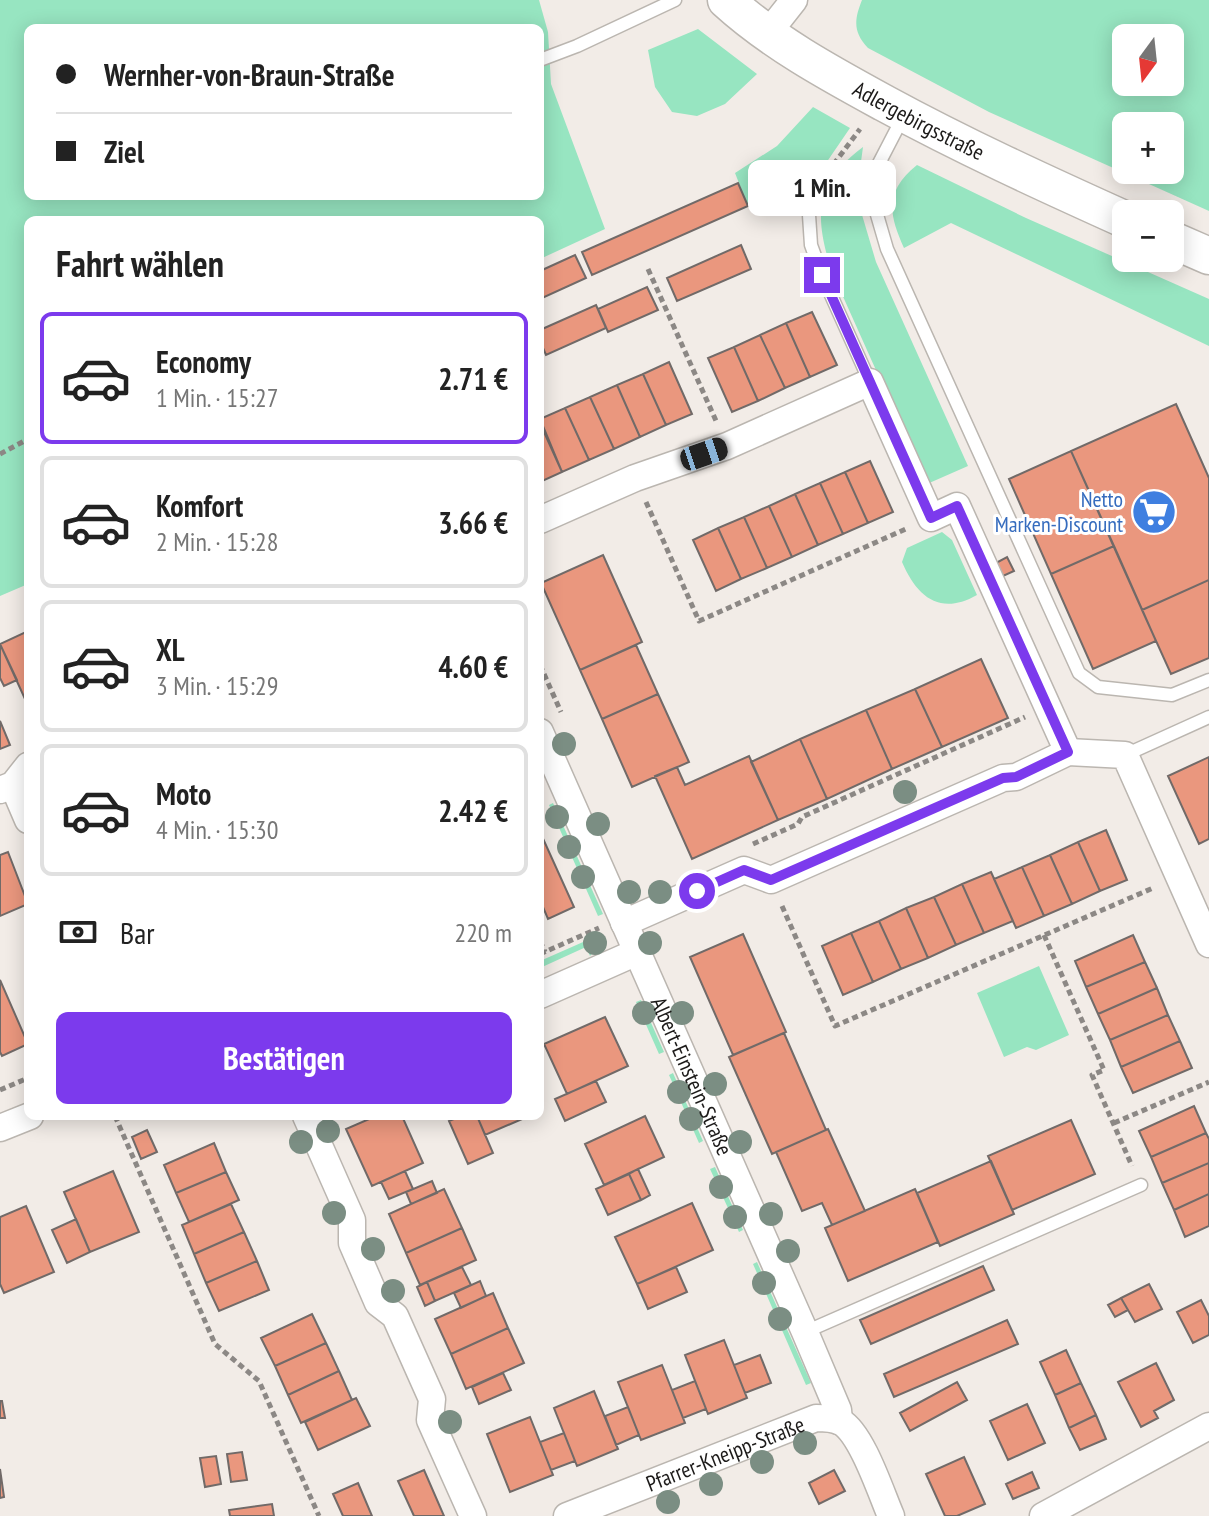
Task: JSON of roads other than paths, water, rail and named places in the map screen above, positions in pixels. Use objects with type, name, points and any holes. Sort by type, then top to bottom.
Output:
[{"type":"street","name":"Adlergebirgsstraße","points":[[726,0],[768,33],[834,76],[1035,179],[1112,214]]},
{"type":"street","points":[[768,33],[794,0]]},
{"type":"street","points":[[1184,245],[1209,256]]},
{"type":"street","points":[[544,518],[635,478],[727,446],[870,382],[931,518],[957,506],[1068,752]]},
{"type":"street","name":"Albert-Einstein-Straße","points":[[544,741],[805,1332],[838,1410],[839,1421],[855,1436],[891,1516]]},
{"type":"street","points":[[623,920],[744,870],[771,880],[1068,752],[1125,755],[1209,944]]},
{"type":"street","points":[[14,780],[24,809]]},
{"type":"street","points":[[544,993],[637,952]]},
{"type":"street","points":[[0,1128],[24,1118]]},
{"type":"street","points":[[308,1120],[352,1220],[352,1243],[378,1303],[395,1316],[432,1399],[430,1420],[473,1516]]},
{"type":"street","name":"Pfarrer-Kneipp-Straße","points":[[567,1516],[816,1418],[839,1421]]},
{"type":"street","points":[[1043,1516],[1209,1426]]},
{"type":"lane","points":[[544,58],[675,0]]},
{"type":"lane","points":[[905,114],[875,171],[873,201],[887,249],[1079,673],[1098,687],[1172,695],[1209,680]]},
{"type":"lane","points":[[809,215],[811,245],[870,382]]},
{"type":"lane","points":[[1125,755],[1209,717]]},
{"type":"lane","points":[[805,1332],[1141,1185]]},
{"type":"place","name":"Netto Marken-Discount","points":[[1154,512]]}]
